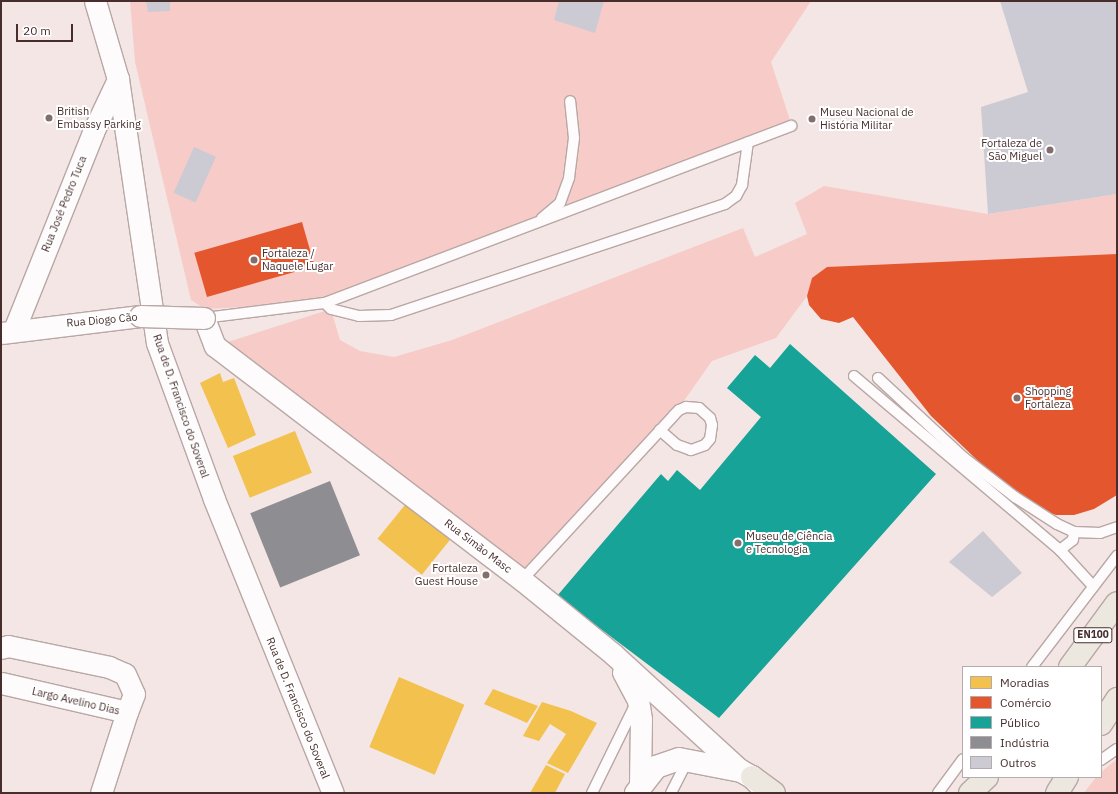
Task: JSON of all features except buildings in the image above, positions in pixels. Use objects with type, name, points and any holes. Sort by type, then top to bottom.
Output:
[{"type":"main road","name":"EN100","points":[[1071,666],[1117,603]]},
{"type":"main road","points":[[1102,722],[1117,699]]},
{"type":"main road","points":[[747,774],[774,793]]},
{"type":"main road","points":[[970,793],[986,778]]},
{"type":"main road","points":[[983,793],[991,778]]},
{"type":"main road","points":[[1057,793],[1066,778]]},
{"type":"street","name":"Rua de D. Francisco do Soveral","points":[[95,1],[118,79],[157,343],[214,499],[333,793]]},
{"type":"street","name":"Rua José Pedro Tuca","points":[[7,332],[92,132],[118,79]]},
{"type":"street","name":"Rua Diogo Cão","points":[[7,332],[140,316],[204,318]]},
{"type":"street","name":"Rua Simão Masc","points":[[204,318],[215,346],[522,580],[613,654],[747,774]]},
{"type":"street","name":"Largo Avelino Dias","points":[[1,648],[8,646],[117,670],[125,674],[132,688],[132,702],[127,712],[1,683]]},
{"type":"street","points":[[613,654],[638,700],[641,720],[638,790]]},
{"type":"street","points":[[101,793],[127,712]]},
{"type":"street","points":[[638,790],[656,767],[680,759],[696,761],[747,774],[768,793]]},
{"type":"lane","points":[[536,223],[560,203],[569,178],[574,138],[570,101]]},
{"type":"lane","points":[[204,318],[325,303],[792,126]]},
{"type":"lane","points":[[325,303],[331,309],[359,316],[391,315],[725,204],[736,196],[742,185],[748,142]]},
{"type":"lane","points":[[854,376],[1060,550],[1093,586]]},
{"type":"lane","points":[[878,378],[963,457],[1015,497],[1074,532],[1100,534],[1117,527]]},
{"type":"lane","points":[[522,580],[660,430],[679,410],[686,407],[699,408],[705,412],[712,425],[710,439],[705,445],[691,450],[677,445],[660,430]]},
{"type":"lane","points":[[1060,550],[1073,540],[1074,532]]},
{"type":"lane","points":[[1033,666],[1117,556]]},
{"type":"lane","points":[[592,793],[638,700]]},
{"type":"lane","points":[[1102,759],[1117,749]]},
{"type":"lane","points":[[938,793],[962,760]]},
{"type":"lane","points":[[670,793],[684,768],[696,761]]},
{"type":"lane","points":[[1063,793],[1078,778]]},
{"type":"shaded area","points":[[130,1],[811,1],[771,62],[792,126],[325,303],[205,309],[191,300],[135,62]]},
{"type":"shaded area","points":[[824,186],[988,214],[1117,194],[1117,287],[807,296],[776,338],[712,361],[674,415],[522,580],[215,346],[331,309],[340,340],[360,351],[394,357],[452,340],[743,228],[755,257],[807,234],[795,203]]},
{"type":"shaded area","points":[[1117,759],[1117,793],[1084,793],[1095,778],[1102,778],[1102,771]]},
{"type":"place","name":"British Embassy Parking","points":[[49,118]]},
{"type":"place","name":"Museu Nacional de História Militar","points":[[812,119]]},
{"type":"place","name":"Fortaleza de São Miguel","points":[[1050,150]]},
{"type":"place","name":"Fortaleza / Naquele Lugar","points":[[254,260]]},
{"type":"place","name":"Shopping Fortaleza","points":[[1017,398]]},
{"type":"place","name":"Museu de Ciência e Tecnologia","points":[[738,543]]},
{"type":"place","name":"Fortaleza Guest House","points":[[486,575]]}]
